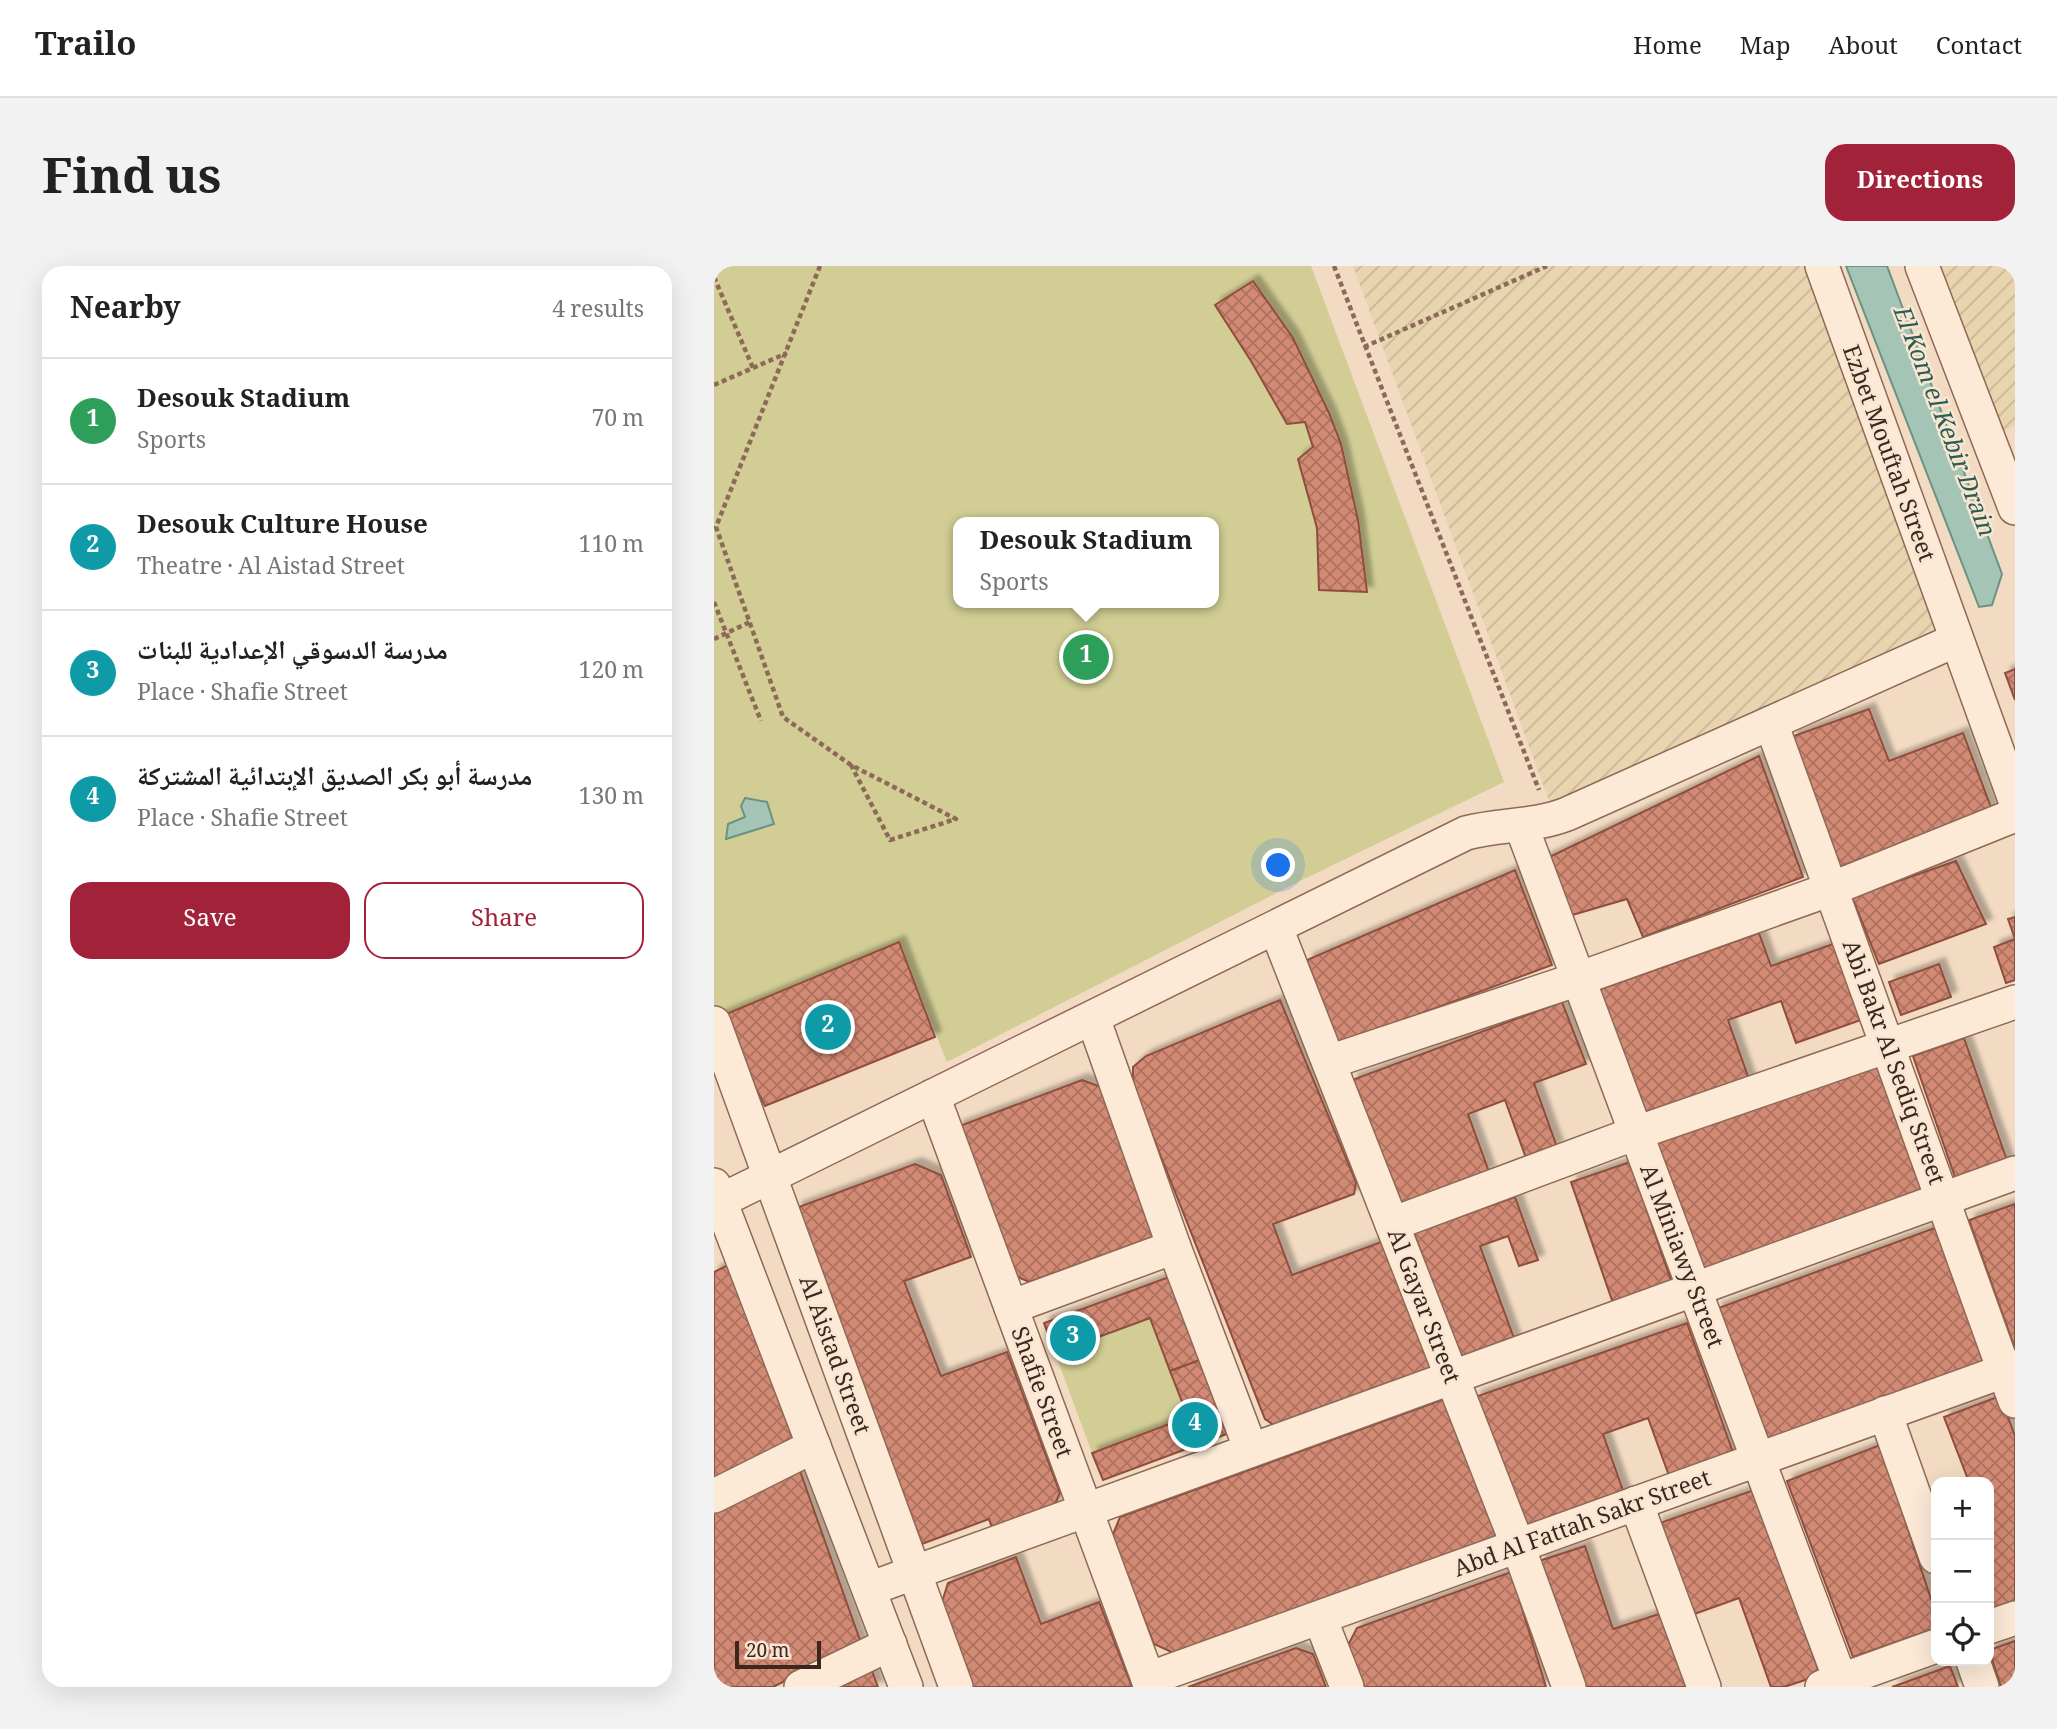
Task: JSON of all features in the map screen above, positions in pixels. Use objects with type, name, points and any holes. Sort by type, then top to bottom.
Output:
[{"type":"street","name":"Ezbet Mouftah Street","points":[[1822,266],[2015,800]]},
{"type":"street","points":[[1922,266],[2015,509]]},
{"type":"street","points":[[906,1687],[814,1446],[725,1247],[717,1193],[770,1177],[1466,833],[1502,825],[1536,823],[1771,723],[1956,639]]},
{"type":"street","name":"Abi Bakr Al Sediq Street","points":[[1771,723],[2011,1379]]},
{"type":"street","points":[[1329,1062],[1578,979],[1831,889],[2015,815]]},
{"type":"street","name":"Al Miniawy Street","points":[[1536,823],[1578,979],[1758,1459],[1835,1685]]},
{"type":"street","name":"Al Gayar Street","points":[[1276,928],[1518,1546],[1569,1687]]},
{"type":"street","points":[[1392,1224],[1636,1133],[2015,1002]]},
{"type":"street","points":[[1093,1018],[1174,1247],[1251,1450]]},
{"type":"street","name":"Al Aistad Street","points":[[714,1023],[956,1687]]},
{"type":"street","name":"Shafie Street","points":[[933,1096],[1150,1683]]},
{"type":"street","points":[[869,1589],[2015,1173]]},
{"type":"street","points":[[1011,1307],[1174,1247]]},
{"type":"street","name":"Abd Al Fattah Sakr Street","points":[[1150,1683],[1320,1618],[1885,1413],[2011,1379]]},
{"type":"street","points":[[1885,1413],[1931,1544]]},
{"type":"street","points":[[714,1496],[814,1446]]},
{"type":"street","points":[[1636,1503],[1704,1687]]},
{"type":"street","points":[[1320,1618],[1347,1687]]},
{"type":"street","points":[[1994,1625],[2015,1618]]},
{"type":"street","points":[[802,1687],[890,1644]]},
{"type":"street","points":[[1835,1685],[1931,1648]]},
{"type":"street","points":[[1975,1666],[1982,1687]]},
{"type":"path","points":[[820,266],[716,527],[783,717],[851,765],[956,819],[890,840],[851,765]]},
{"type":"path","points":[[1334,266],[1536,823]]},
{"type":"path","points":[[1364,347],[1547,266]]},
{"type":"path","points":[[714,277],[753,368]]},
{"type":"path","points":[[714,385],[787,354]]},
{"type":"path","points":[[714,602],[761,721]]},
{"type":"path","points":[[714,639],[750,622]]},
{"type":"shaded area","points":[[714,266],[1311,266],[1504,782],[1298,882],[947,1062],[899,942],[719,1017],[714,1003]]},
{"type":"shaded area","points":[[1353,266],[1809,266],[1948,623],[1551,806]]},
{"type":"shaded area","points":[[1931,266],[2015,266],[2015,426],[1997,434]]},
{"type":"shaded area","points":[[1150,1318],[1188,1417],[1092,1453],[1055,1353]]},
{"type":"water","name":"El Kom el Kebir Drain","points":[[1846,266],[1887,266],[2002,574],[1992,605],[1979,607]]},
{"type":"water","points":[[745,798],[767,802],[774,824],[726,839],[728,824],[745,817],[741,806]]},
{"type":"building","points":[[1253,281],[1293,338],[1341,444],[1358,520],[1367,592],[1319,590],[1317,528],[1298,459],[1313,447],[1305,422],[1287,424],[1215,305]]},
{"type":"building","points":[[2015,669],[2015,700],[2005,673]]},
{"type":"building","points":[[1869,709],[1889,761],[1963,733],[1992,810],[1839,867],[1791,737]]},
{"type":"building","points":[[1759,756],[1803,877],[1643,937],[1627,899],[1562,918],[1541,861]]},
{"type":"building","points":[[1956,861],[1986,924],[1879,964],[1852,897]]},
{"type":"building","points":[[1515,870],[1552,965],[1338,1044],[1307,960]]},
{"type":"building","points":[[2015,917],[2015,939],[2008,919]]},
{"type":"building","points":[[1759,933],[1771,966],[1833,944],[1861,1020],[1796,1043],[1781,1001],[1728,1020],[1750,1082],[1645,1120],[1598,990]]},
{"type":"building","points":[[2015,939],[2015,980],[2006,983],[1994,947]]},
{"type":"building","points":[[899,942],[935,1037],[765,1106],[719,1017]]},
{"type":"building","points":[[1939,964],[1951,997],[1901,1015],[1889,982]]},
{"type":"building","points":[[1280,1000],[1356,1182],[1354,1194],[1273,1224],[1292,1275],[1384,1241],[1433,1374],[1281,1430],[1265,1419],[1133,1086],[1133,1067],[1146,1056]]},
{"type":"building","points":[[1562,1002],[1586,1064],[1534,1083],[1557,1147],[1526,1158],[1505,1100],[1468,1114],[1489,1172],[1399,1206],[1352,1080]]},
{"type":"building","points":[[1964,1038],[2009,1166],[1957,1183],[1913,1056]]},
{"type":"building","points":[[1880,1059],[1932,1195],[1706,1279],[1655,1142]]},
{"type":"building","points":[[1082,1080],[1101,1087],[1153,1237],[1029,1282],[1013,1275],[957,1127]]},
{"type":"building","points":[[1630,1162],[1674,1289],[1615,1309],[1571,1182]]},
{"type":"building","points":[[915,1164],[941,1175],[971,1257],[904,1281],[941,1376],[1007,1352],[1060,1493],[1049,1517],[995,1537],[989,1519],[922,1544],[796,1208]]},
{"type":"building","points":[[1515,1197],[1538,1260],[1519,1266],[1508,1236],[1480,1246],[1515,1341],[1461,1361],[1414,1233]]},
{"type":"building","points":[[2015,1204],[2015,1349],[1969,1220]]},
{"type":"building","points":[[1940,1226],[1993,1370],[1769,1452],[1716,1309]]},
{"type":"building","points":[[732,1263],[797,1446],[714,1487],[714,1272]]},
{"type":"building","points":[[1169,1277],[1200,1360],[1170,1371],[1150,1318],[1055,1353],[1044,1323]]},
{"type":"building","points":[[1687,1323],[1736,1461],[1672,1484],[1648,1418],[1603,1434],[1626,1499],[1524,1534],[1475,1397]]},
{"type":"building","points":[[1200,1360],[1227,1434],[1103,1480],[1092,1453],[1188,1417],[1170,1371]]},
{"type":"building","points":[[2000,1396],[2015,1436],[2015,1602],[1994,1610],[1994,1477],[1967,1477],[1944,1417]]},
{"type":"building","points":[[1450,1397],[1501,1537],[1178,1655],[1154,1644],[1112,1537],[1120,1517]]},
{"type":"building","points":[[1880,1445],[1931,1599],[1931,1630],[1853,1657],[1787,1481]]},
{"type":"building","points":[[799,1468],[861,1643],[773,1687],[717,1687],[714,1679],[714,1507]]},
{"type":"building","points":[[1754,1490],[1820,1675],[1784,1687],[1771,1687],[1739,1598],[1689,1616],[1657,1524]]},
{"type":"building","points":[[1585,1546],[1613,1629],[1662,1613],[1686,1687],[1581,1687],[1539,1561]]},
{"type":"building","points":[[1016,1557],[1041,1624],[1099,1602],[1132,1687],[970,1687],[942,1602],[948,1583]]},
{"type":"building","points":[[1511,1572],[1546,1687],[1359,1687],[1345,1651],[1357,1628]]},
{"type":"building","points":[[2015,1641],[2015,1687],[2001,1687],[1994,1665],[1994,1648]]},
{"type":"building","points":[[1296,1648],[1313,1654],[1326,1687],[1188,1687]]},
{"type":"building","points":[[869,1663],[878,1687],[821,1687]]},
{"type":"building","points":[[1950,1666],[1958,1687],[1892,1687]]},
{"type":"place","name":"Desouk Stadium","points":[[1086,657]]},
{"type":"place","name":"Desouk Culture House","points":[[828,1027]]},
{"type":"place","name":"مدرسة الدسوقي الإعدادية للبنات","points":[[1073,1338]]},
{"type":"place","name":"مدرسة أبو بكر الصديق الإبتدائية المشتركة","points":[[1195,1425]]}]
